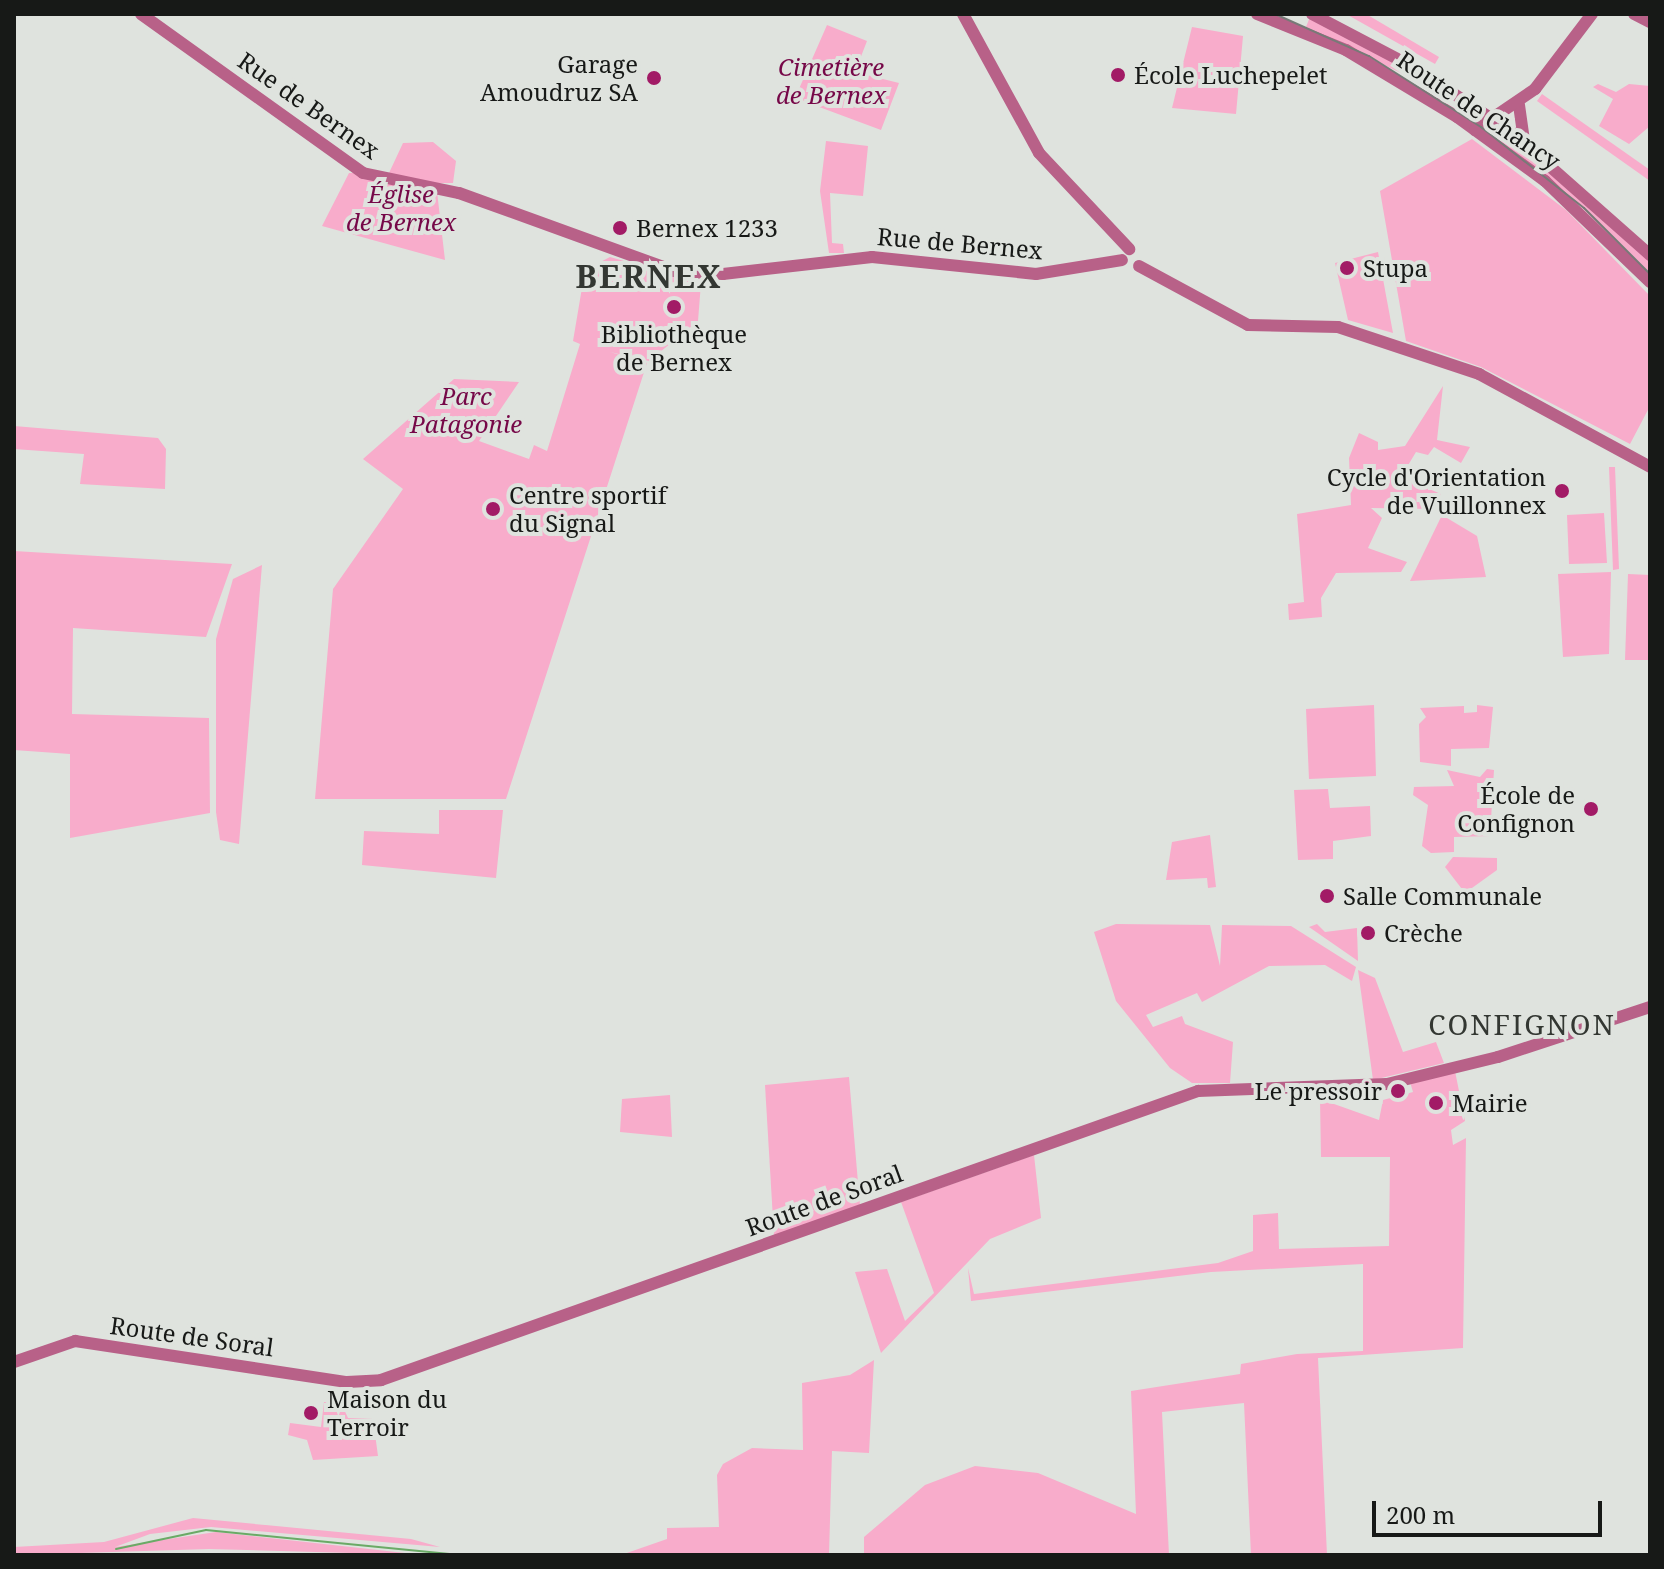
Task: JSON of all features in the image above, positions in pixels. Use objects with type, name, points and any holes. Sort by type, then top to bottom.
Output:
[{"type":"street","name":"Rue de Bernex","points":[[141,14],[363,173],[459,193],[674,271],[723,274],[872,257],[1036,274],[1126,255]]},
{"type":"street","points":[[963,14],[1039,153],[1126,255],[1141,254],[1139,266],[1254,327],[1338,327],[1479,374],[1650,467]]},
{"type":"street","name":"Route de Chancy","points":[[1257,14],[1346,50],[1475,130],[1576,207],[1650,282]]},
{"type":"street","name":"Route de Chancy","points":[[1312,14],[1494,120],[1528,145],[1650,255]]},
{"type":"street","points":[[1475,130],[1519,105],[1592,14]]},
{"type":"street","points":[[1634,14],[1650,22]]},
{"type":"street","points":[[1519,105],[1528,145]]},
{"type":"street","name":"Route de Soral","points":[[14,1362],[75,1341],[347,1382],[381,1380],[1198,1091],[1387,1084],[1498,1057],[1650,1007]]},
{"type":"green space","points":[[1346,14],[1366,14],[1439,57],[1435,64]]},
{"type":"green space","points":[[1310,17],[1348,34],[1467,105],[1306,27]]},
{"type":"green space","name":"Cimetière de Bernex","points":[[827,25],[867,41],[855,72],[899,83],[881,130],[795,98]]},
{"type":"green space","points":[[1192,27],[1243,36],[1236,114],[1172,108]]},
{"type":"green space","points":[[1598,84],[1616,92],[1629,84],[1650,86],[1650,126],[1629,144],[1599,126],[1613,99],[1593,87]]},
{"type":"green space","points":[[1542,94],[1650,170],[1650,181],[1537,101]]},
{"type":"green space","points":[[1506,133],[1650,260],[1650,276],[1572,198],[1500,142]]},
{"type":"green space","points":[[1472,139],[1566,210],[1650,296],[1650,406],[1630,444],[1481,367],[1406,341],[1380,191]]},
{"type":"green space","points":[[826,141],[868,146],[863,196],[830,193],[832,243],[843,244],[844,253],[829,253],[820,191]]},
{"type":"green space","name":"Église de Bernex","points":[[433,142],[456,161],[453,183],[436,183],[445,260],[322,226],[349,173],[389,173],[403,143]]},
{"type":"green space","points":[[1378,252],[1393,333],[1348,320],[1335,263]]},
{"type":"green space","name":"Parc Patagonie","points":[[610,257],[701,283],[698,321],[649,361],[610,352],[647,363],[506,799],[315,799],[333,589],[403,489],[363,459],[454,379],[519,382],[479,441],[529,459],[534,445],[547,451],[580,344],[573,341],[585,270]]},
{"type":"green space","points":[[1443,386],[1437,440],[1470,447],[1461,463],[1434,447],[1428,455],[1416,452],[1401,477],[1441,494],[1432,509],[1371,508],[1382,518],[1368,548],[1407,562],[1401,572],[1336,573],[1321,598],[1322,617],[1289,620],[1288,604],[1304,602],[1297,514],[1351,505],[1349,458],[1359,433],[1378,442],[1378,450],[1405,446]]},
{"type":"green space","points":[[14,426],[158,438],[166,449],[165,489],[80,484],[84,454],[14,449]]},
{"type":"green space","points":[[1609,467],[1615,467],[1619,569],[1613,570]]},
{"type":"green space","points":[[1604,513],[1607,563],[1569,564],[1567,515]]},
{"type":"green space","points":[[1442,515],[1477,536],[1486,577],[1410,581]]},
{"type":"green space","points":[[14,551],[232,564],[206,637],[73,628],[72,714],[209,718],[210,813],[70,838],[70,754],[14,750]]},
{"type":"green space","points":[[262,565],[239,844],[220,840],[216,812],[216,639],[233,579]]},
{"type":"green space","points":[[1611,572],[1609,654],[1563,657],[1558,574]]},
{"type":"green space","points":[[1628,574],[1650,575],[1650,660],[1625,660]]},
{"type":"green space","points":[[1374,705],[1376,776],[1309,779],[1306,709]]},
{"type":"green space","points":[[1477,705],[1493,707],[1489,748],[1451,749],[1451,766],[1420,762],[1419,724],[1426,717],[1420,708],[1464,706],[1464,713],[1477,712]]},
{"type":"green space","points":[[1487,769],[1494,770],[1490,836],[1454,837],[1454,852],[1431,853],[1422,846],[1428,805],[1413,795],[1414,787],[1454,786],[1447,770],[1480,777]]},
{"type":"green space","points":[[1328,789],[1330,808],[1370,806],[1371,836],[1333,841],[1333,859],[1298,860],[1294,790]]},
{"type":"green space","points":[[439,810],[503,810],[496,878],[362,865],[364,831],[439,834]]},
{"type":"green space","points":[[1210,835],[1216,887],[1208,888],[1207,878],[1166,880],[1172,842]]},
{"type":"green space","points":[[1453,857],[1497,858],[1497,870],[1465,893],[1445,867]]},
{"type":"green space","points":[[1116,924],[1210,925],[1220,966],[1222,925],[1291,926],[1356,967],[1352,981],[1325,965],[1269,966],[1202,1002],[1197,993],[1146,1015],[1153,1027],[1182,1016],[1185,1024],[1233,1042],[1230,1083],[1192,1083],[1170,1068],[1116,1001],[1094,932]]},
{"type":"green space","points":[[1317,924],[1325,932],[1357,928],[1358,961],[1309,927]]},
{"type":"green space","points":[[1358,970],[1375,978],[1403,1052],[1436,1042],[1444,1063],[1373,1080]]},
{"type":"green space","points":[[1455,1071],[1465,1121],[1451,1130],[1453,1145],[1466,1138],[1463,1348],[1318,1358],[1327,1555],[1251,1555],[1244,1403],[1162,1412],[1169,1555],[864,1555],[864,1537],[925,1485],[975,1466],[1038,1473],[1136,1514],[1131,1391],[1240,1374],[1241,1364],[1297,1354],[1363,1351],[1363,1264],[1211,1272],[971,1301],[968,1268],[974,1294],[1218,1263],[1253,1251],[1253,1215],[1278,1213],[1279,1249],[1389,1246],[1390,1157],[1321,1157],[1320,1099],[1379,1120],[1383,1100],[1413,1092],[1410,1082]]},
{"type":"green space","points":[[849,1077],[860,1206],[774,1236],[765,1085]]},
{"type":"green space","points":[[670,1095],[672,1137],[620,1132],[622,1099]]},
{"type":"green space","points":[[1034,1155],[1041,1218],[990,1239],[881,1353],[855,1272],[887,1269],[905,1321],[934,1293],[901,1202]]},
{"type":"green space","points":[[874,1360],[869,1453],[832,1451],[829,1555],[621,1555],[667,1539],[667,1528],[719,1527],[717,1475],[723,1464],[752,1448],[803,1450],[802,1383],[850,1375]]},
{"type":"green space","points":[[324,1402],[342,1405],[348,1418],[373,1419],[378,1456],[313,1460],[307,1440],[288,1435],[290,1423],[321,1427]]},
{"type":"green space","points":[[193,1518],[411,1539],[440,1547],[211,1527],[150,1534],[115,1547],[216,1532],[423,1555],[209,1549],[14,1555],[14,1547],[104,1542]]},
{"type":"waterway","points":[[116,1549],[206,1530],[460,1555]]},
{"type":"tram line","points":[[1275,14],[1369,56],[1481,127],[1584,208],[1650,274]]},
{"type":"place","name":"École Luchepelet","points":[[1118,75]]},
{"type":"place","name":"Garage Amoudruz SA","points":[[654,78]]},
{"type":"place","name":"Bernex 1233","points":[[620,228]]},
{"type":"place","name":"Stupa","points":[[1347,268]]},
{"type":"place","name":"Bibliothèque de Bernex","points":[[674,307]]},
{"type":"place","name":"Cycle d'Orientation de Vuillonnex","points":[[1562,491]]},
{"type":"place","name":"Centre sportif du Signal","points":[[493,509]]},
{"type":"place","name":"École de Confignon","points":[[1591,809]]},
{"type":"place","name":"Salle Communale","points":[[1327,896]]},
{"type":"place","name":"Crèche","points":[[1368,933]]},
{"type":"place","name":"Le pressoir","points":[[1398,1091]]},
{"type":"place","name":"Mairie","points":[[1436,1103]]},
{"type":"place","name":"Maison du Terroir","points":[[311,1413]]},
{"type":"district","name":"BERNEX","points":[[649,276]]},
{"type":"district","name":"CONFIGNON","points":[[1522,1024]]}]
